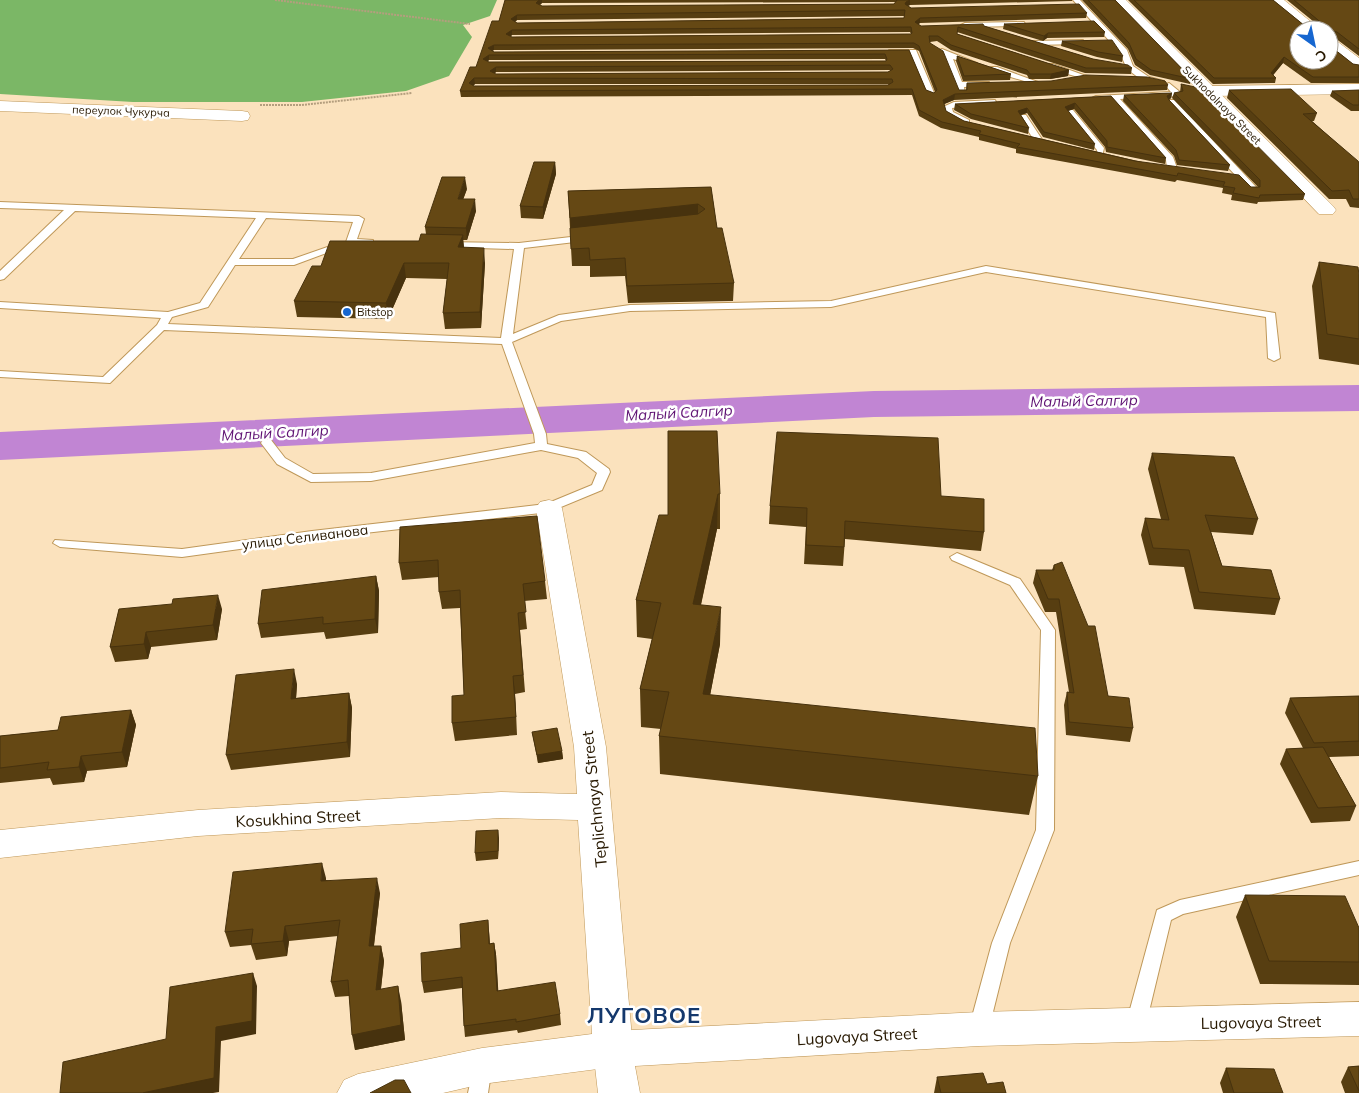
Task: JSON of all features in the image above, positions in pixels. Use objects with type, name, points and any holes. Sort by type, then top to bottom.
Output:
[{"type":"street","name":"Sukhodolnaya Street","points":[[1118,0],[1195,88],[1326,210]]},
{"type":"street","points":[[1275,0],[1301,20]]},
{"type":"street","points":[[1339,50],[1359,65]]},
{"type":"street","points":[[1195,88],[1359,89]]},
{"type":"street","name":"переулок Чукурча","points":[[0,106],[242,116]]},
{"type":"street","name":"Teplichnaya Street","points":[[549,508],[590,747],[613,1049],[619,1093]]},
{"type":"street","name":"Kosukhina Street","points":[[0,844],[198,823],[500,805],[596,808]]},
{"type":"street","name":"Lugovaya Street","points":[[358,1093],[480,1079],[613,1049],[979,1029],[1359,1019]]},
{"type":"lane","points":[[1076,3],[1124,52],[1126,67],[1146,79]]},
{"type":"lane","points":[[1087,22],[1096,22]]},
{"type":"lane","points":[[953,25],[1028,24]]},
{"type":"lane","points":[[980,26],[1002,34]]},
{"type":"lane","points":[[1105,41],[1114,41]]},
{"type":"lane","points":[[1060,51],[1030,42],[1087,42]]},
{"type":"lane","points":[[933,45],[947,54],[1038,82],[1006,84]]},
{"type":"lane","points":[[884,52],[913,52],[931,95]]},
{"type":"lane","points":[[947,54],[960,89],[996,84]]},
{"type":"lane","points":[[1040,62],[1090,77],[1068,80]]},
{"type":"lane","points":[[1128,78],[1146,79],[1169,85],[1195,88]]},
{"type":"lane","points":[[1083,98],[1177,94],[1169,85]]},
{"type":"lane","points":[[1113,97],[1170,159],[1167,167],[1181,170]]},
{"type":"lane","points":[[976,125],[949,113],[947,107],[954,104],[1004,102]]},
{"type":"lane","points":[[1172,102],[1254,190]]},
{"type":"lane","points":[[1070,112],[1101,150],[1099,155]]},
{"type":"lane","points":[[1021,136],[1044,142],[1023,117]]},
{"type":"lane","points":[[1226,175],[1241,176]]},
{"type":"lane","points":[[0,205],[359,219],[351,242]]},
{"type":"lane","points":[[0,277],[72,208]]},
{"type":"lane","points":[[0,305],[168,315],[204,305],[263,215]]},
{"type":"lane","points":[[430,244],[519,246],[594,238]]},
{"type":"lane","points":[[233,262],[294,262],[351,242],[380,243]]},
{"type":"lane","points":[[268,443],[281,461],[311,478],[371,477],[540,440],[532,411],[506,341],[519,246]]},
{"type":"lane","points":[[161,327],[417,339],[506,341],[559,318],[630,308],[831,304],[986,269],[1271,315],[1274,358]]},
{"type":"lane","points":[[0,374],[106,381],[161,327],[168,315]]},
{"type":"lane","name":"улица Селиванова","points":[[60,543],[182,553],[312,535],[549,508],[597,487],[604,472],[582,455],[540,440]]},
{"type":"lane","points":[[957,557],[1015,582],[1048,630],[1045,830],[1001,943],[979,1029]]},
{"type":"lane","points":[[1136,1025],[1163,915],[1180,907],[1359,868]]},
{"type":"path","points":[[275,0],[470,24]]},
{"type":"green space","points":[[0,0],[497,0],[490,16],[463,25],[472,37],[449,76],[406,91],[302,102],[133,102],[0,94]]},
{"type":"building","points":[[505,0],[539,0],[536,3],[542,6],[894,4],[897,0],[910,0],[905,4],[911,8],[1079,4],[1087,13],[920,18],[915,22],[921,26],[983,24],[984,26],[1093,59],[1128,65],[1132,68],[1086,68],[958,27],[957,34],[1069,70],[1051,74],[1030,74],[1027,70],[951,45],[938,36],[929,36],[930,43],[943,51],[959,90],[967,90],[967,83],[1051,81],[1086,75],[1147,77],[1165,81],[1168,85],[955,94],[943,100],[946,111],[964,121],[1135,161],[1239,175],[1251,187],[1260,187],[1260,180],[1174,93],[1183,91],[1181,84],[1200,88],[1305,194],[1260,195],[1259,198],[1233,193],[1235,188],[1223,186],[1225,182],[1178,173],[1177,176],[1017,147],[1020,144],[979,134],[981,131],[942,122],[919,110],[912,89],[460,91],[470,67],[476,67],[492,21],[499,21]],"holes":[[[905,10],[904,18],[517,23],[511,19],[517,15]],[[911,27],[912,33],[512,37],[506,34],[512,30]],[[914,43],[919,46],[937,90],[934,93],[926,90],[909,50],[494,52],[488,48],[494,45]],[[885,54],[887,59],[886,61],[489,62],[483,59],[489,55]],[[890,65],[893,69],[888,72],[496,74],[490,71],[496,67]],[[474,78],[892,79],[893,82],[888,85],[474,86],[469,83]]]},
{"type":"building","points":[[1088,0],[1115,0],[1192,79],[1151,70],[1136,59],[1129,43]]},
{"type":"building","points":[[1134,0],[1273,0],[1298,20],[1289,20],[1289,60],[1284,57],[1271,73],[1276,78],[1214,78]]},
{"type":"building","points":[[1294,0],[1359,0],[1359,49],[1339,34],[1339,20],[1318,20]]},
{"type":"building","points":[[1094,21],[1105,32],[1048,33],[1044,36],[1004,24]]},
{"type":"building","points":[[1112,40],[1123,56],[1098,52],[1062,41]]},
{"type":"building","points":[[1339,53],[1353,64],[1359,65],[1359,77],[1313,77],[1303,70],[1339,70]]},
{"type":"building","points":[[957,56],[1011,74],[964,76]]},
{"type":"building","points":[[1291,89],[1317,113],[1303,114],[1358,161],[1359,199],[1353,199],[1349,190],[1332,191],[1229,90]]},
{"type":"building","points":[[1359,90],[1359,105],[1353,105],[1332,91]]},
{"type":"building","points":[[1172,93],[1167,96],[1169,100],[1230,165],[1179,160],[1176,150],[1124,95]]},
{"type":"building","points":[[1111,96],[1166,158],[1107,147],[1107,141],[1075,103],[1065,107],[1095,144],[1044,132],[1027,108],[1018,111],[1029,128],[971,114],[955,104]]},
{"type":"building","points":[[534,162],[555,162],[543,207],[520,206]]},
{"type":"building","points":[[442,177],[465,177],[458,199],[475,199],[466,228],[425,227]]},
{"type":"building","points":[[711,187],[717,228],[722,228],[734,283],[627,286],[625,258],[590,260],[589,248],[571,249],[570,228],[698,214],[705,209],[698,204],[570,218],[568,191]]},
{"type":"building","points":[[421,234],[463,235],[458,247],[484,248],[480,312],[443,313],[449,263],[404,263],[386,303],[294,301],[312,266],[321,266],[330,241],[419,241]]},
{"type":"building","points":[[1319,262],[1358,267],[1359,339],[1327,334]]},
{"type":"building","points":[[668,431],[717,431],[720,494],[718,494],[693,604],[721,607],[703,694],[1035,728],[1038,776],[659,736],[669,692],[640,689],[661,603],[636,600],[659,515],[668,515]]},
{"type":"building","points":[[777,432],[938,438],[941,496],[984,499],[984,532],[845,521],[844,547],[806,545],[807,508],[770,506]]},
{"type":"building","points":[[1152,453],[1234,457],[1258,519],[1205,515],[1222,566],[1271,570],[1280,599],[1199,592],[1189,550],[1153,548],[1145,518],[1169,520]]},
{"type":"building","points":[[537,516],[545,581],[523,584],[526,612],[518,613],[523,675],[513,676],[516,717],[452,723],[452,696],[464,695],[460,590],[439,592],[438,560],[399,563],[400,527]]},
{"type":"building","points":[[1062,562],[1088,626],[1095,626],[1108,696],[1129,698],[1133,728],[1069,722],[1067,692],[1074,693],[1059,599],[1048,599],[1036,570],[1054,570],[1054,565]]},
{"type":"building","points":[[376,576],[375,619],[323,624],[323,617],[258,624],[262,590]]},
{"type":"building","points":[[218,595],[213,625],[146,632],[144,644],[110,647],[119,609],[172,604],[173,599]]},
{"type":"building","points":[[294,669],[291,699],[349,693],[347,742],[226,755],[236,675]]},
{"type":"building","points":[[1359,696],[1359,741],[1314,743],[1290,698]]},
{"type":"building","points":[[131,710],[122,752],[81,756],[79,767],[47,770],[49,762],[0,768],[0,736],[58,730],[61,717]]},
{"type":"building","points":[[557,728],[562,751],[537,755],[532,732]]},
{"type":"building","points":[[1323,747],[1356,806],[1318,808],[1286,749]]},
{"type":"building","points":[[498,830],[498,851],[475,853],[476,831]]},
{"type":"building","points":[[322,863],[321,881],[377,878],[369,946],[381,946],[376,990],[398,986],[401,1025],[352,1035],[348,980],[331,982],[340,920],[285,926],[283,941],[251,944],[253,929],[225,932],[233,872]]},
{"type":"building","points":[[1245,895],[1345,896],[1359,928],[1359,962],[1269,961]]},
{"type":"building","points":[[488,920],[489,944],[494,943],[497,991],[555,982],[560,1014],[516,1022],[516,1019],[464,1026],[462,977],[422,982],[421,953],[461,948],[460,924]]},
{"type":"building","points":[[253,973],[252,1021],[216,1027],[214,1078],[142,1093],[60,1093],[63,1062],[166,1039],[170,987]]},
{"type":"building","points":[[1359,1066],[1359,1091],[1348,1067]]},
{"type":"building","points":[[1226,1068],[1274,1069],[1283,1093],[1234,1093]]},
{"type":"building","points":[[983,1073],[987,1084],[1003,1082],[1006,1093],[941,1093],[937,1077]]},
{"type":"building","points":[[395,1080],[404,1080],[411,1093],[370,1093]]},
{"type":"waterway","name":"Малый Салгир","points":[[0,446],[874,404],[1359,398]]},
{"type":"place","name":"Bitstop","points":[[347,312]]},
{"type":"district","name":"ЛУГОВОЕ","points":[[644,1015]]}]
